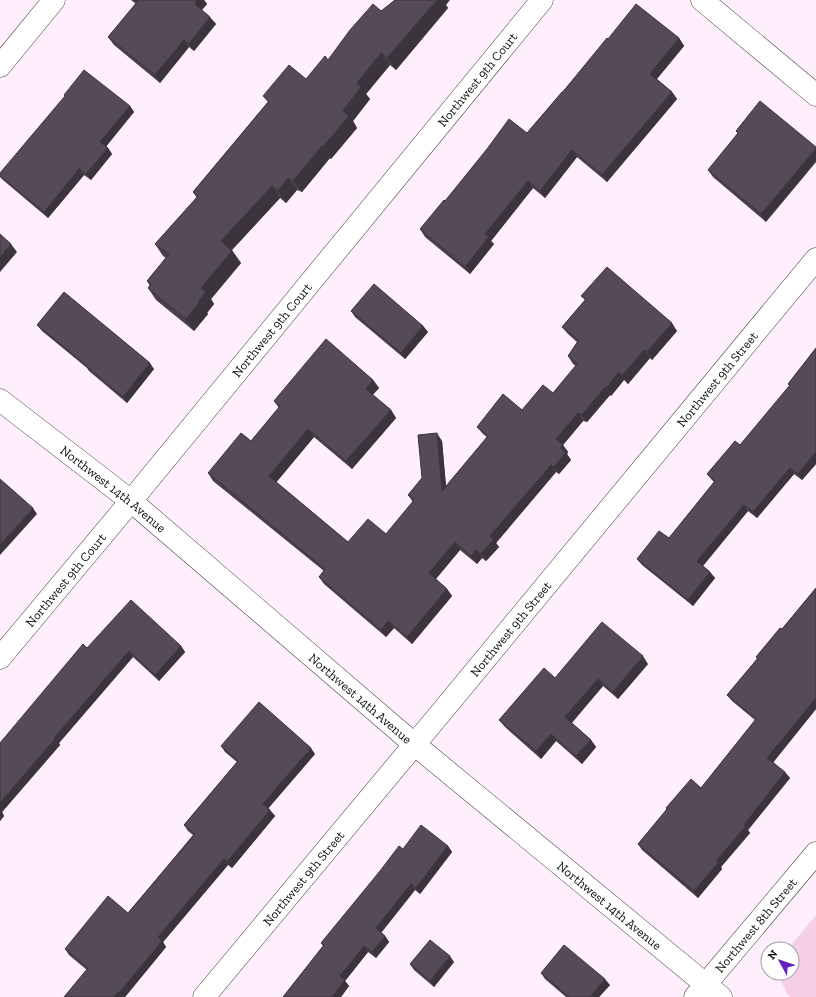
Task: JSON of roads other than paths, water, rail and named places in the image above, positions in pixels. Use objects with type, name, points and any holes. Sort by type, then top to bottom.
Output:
[{"type":"street","points":[[0,66],[54,0]]},
{"type":"street","name":"Northwest 9th Court","points":[[0,658],[131,501],[542,0]]},
{"type":"street","points":[[702,0],[816,95]]},
{"type":"street","name":"Northwest 9th Street","points":[[204,997],[816,259]]},
{"type":"street","name":"Northwest 14th Avenue","points":[[0,400],[131,501],[707,993]]},
{"type":"street","name":"Northwest 8th Street","points":[[707,993],[816,853]]}]
